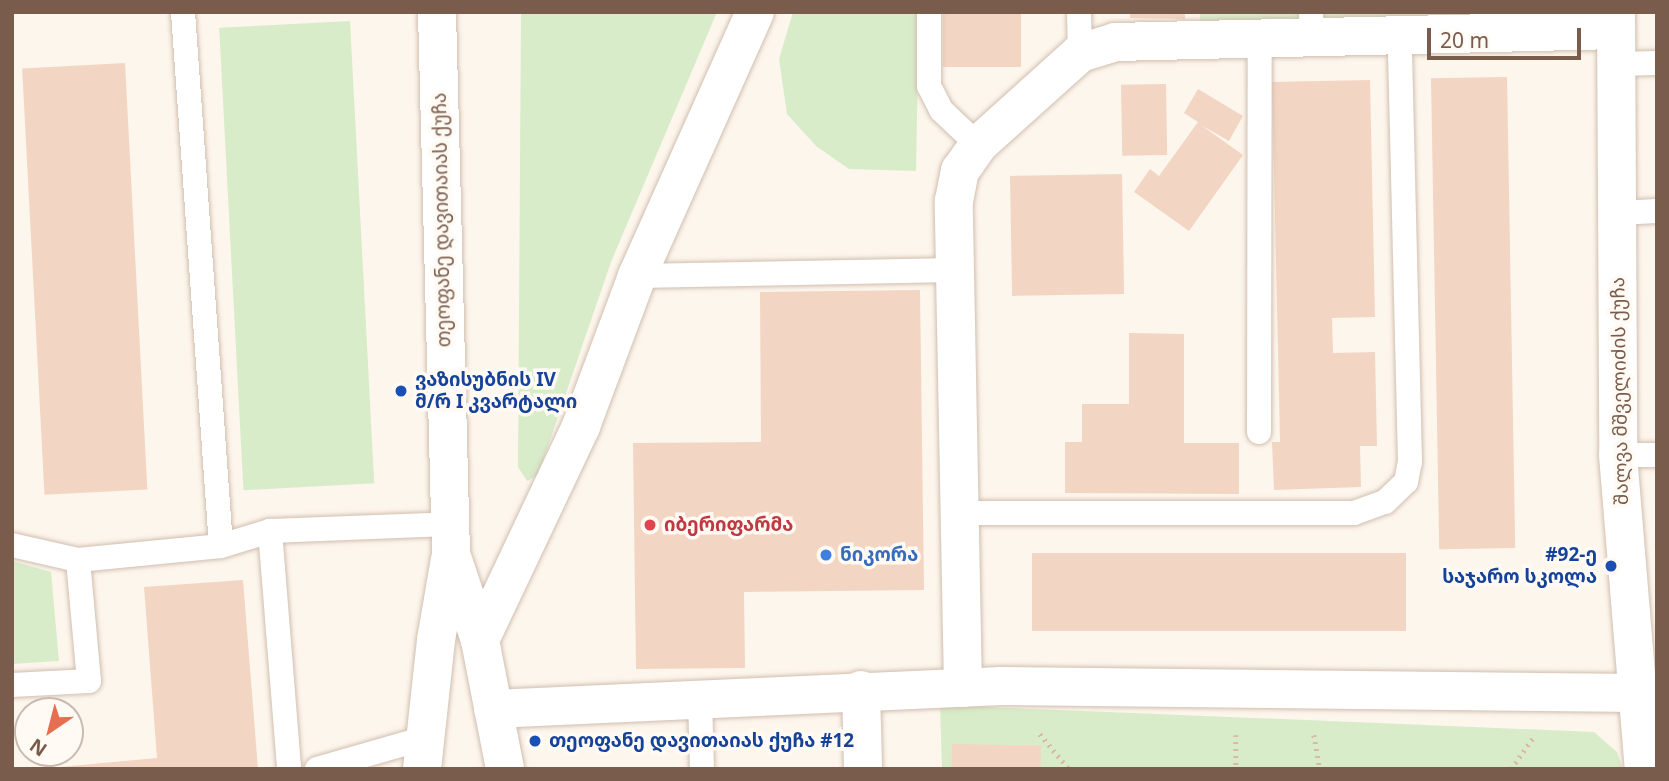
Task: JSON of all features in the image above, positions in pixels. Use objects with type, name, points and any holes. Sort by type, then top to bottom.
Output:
[{"type":"street","name":"თეოფანე დავითაიას ქუჩა","points":[[423,753],[450,539],[437,12]]},
{"type":"street","points":[[480,640],[581,426],[637,276],[755,12]]},
{"type":"street","points":[[963,688],[954,201],[960,171],[978,145],[1080,53],[1115,42],[1260,40],[1312,25],[1400,37],[1616,35]]},
{"type":"street","name":"შალვა მშველიძის ქუჩა","points":[[1616,35],[1618,455],[1647,693],[1644,769]]},
{"type":"street","name":"თეოფანე დავითაიას ქუჩა","points":[[450,539],[480,640],[505,769]]},
{"type":"street","points":[[494,709],[861,690],[963,688],[1647,693]]},
{"type":"street","points":[[861,690],[863,769]]},
{"type":"lane","points":[[183,12],[221,546]]},
{"type":"lane","points":[[929,12],[929,86],[941,110],[978,145]]},
{"type":"lane","points":[[1079,12],[1080,53]]},
{"type":"lane","points":[[1616,35],[1657,63]]},
{"type":"lane","points":[[960,513],[1354,513],[1385,502],[1406,482],[1410,447],[1400,37]]},
{"type":"lane","points":[[1259,432],[1260,40]]},
{"type":"lane","points":[[1617,213],[1657,211]]},
{"type":"lane","points":[[637,276],[956,270]]},
{"type":"lane","points":[[1618,455],[1657,455]]},
{"type":"lane","points":[[270,531],[289,769]]},
{"type":"lane","points":[[12,545],[78,560],[221,546],[270,531],[450,539]]},
{"type":"lane","points":[[12,685],[89,681],[78,560]]},
{"type":"lane","points":[[700,698],[702,769]]},
{"type":"lane","points":[[317,769],[423,753]]},
{"type":"green space","points":[[521,12],[717,12],[611,262],[538,475],[527,481],[518,467]]},
{"type":"green space","points":[[793,12],[919,12],[916,171],[849,169],[816,146],[787,114],[779,59]]},
{"type":"green space","points":[[1200,12],[1534,12],[1200,24]]},
{"type":"green space","points":[[350,21],[374,483],[243,490],[219,28]]},
{"type":"green space","points":[[12,561],[51,572],[59,661],[12,664]]},
{"type":"green space","points":[[940,705],[1594,732],[1617,752],[1623,769],[942,769]]},
{"type":"building","points":[[943,12],[1021,12],[1021,67],[943,67]]},
{"type":"building","points":[[1130,12],[1185,12],[1185,19],[1130,18]]},
{"type":"building","points":[[125,63],[147,489],[44,495],[22,68]]},
{"type":"building","points":[[1507,77],[1515,548],[1439,549],[1431,78]]},
{"type":"building","points":[[1370,80],[1375,317],[1332,318],[1333,353],[1375,352],[1377,446],[1360,446],[1361,487],[1274,490],[1272,442],[1280,442],[1272,82]]},
{"type":"building","points":[[1166,84],[1167,155],[1122,156],[1121,85]]},
{"type":"building","points":[[1198,89],[1243,116],[1229,141],[1201,125],[1243,155],[1189,231],[1134,192],[1150,169],[1159,176],[1198,122],[1184,113]]},
{"type":"building","points":[[1122,174],[1124,294],[1012,296],[1010,176]]},
{"type":"building","points":[[920,290],[924,590],[744,592],[745,668],[636,669],[633,443],[761,442],[760,292]]},
{"type":"building","points":[[1129,333],[1184,334],[1184,443],[1239,443],[1239,494],[1065,493],[1065,442],[1082,442],[1082,404],[1129,404]]},
{"type":"building","points":[[1032,553],[1406,553],[1406,631],[1032,631]]},
{"type":"building","points":[[243,580],[258,769],[38,769],[84,767],[84,765],[157,758],[144,587]]},
{"type":"building","points":[[952,744],[1041,746],[1041,769],[952,769]]},
{"type":"place","name":"ვაზისუბნის IV მ/რ I კვარტალი","points":[[401,391]]},
{"type":"place","name":"იბერიფარმა","points":[[650,525]]},
{"type":"place","name":"ნიკორა","points":[[826,555]]},
{"type":"place","name":"#92-ე საჯარო სკოლა","points":[[1611,566]]},
{"type":"place","name":"თეოფანე დავითაიას ქუჩა #12","points":[[535,741]]}]
